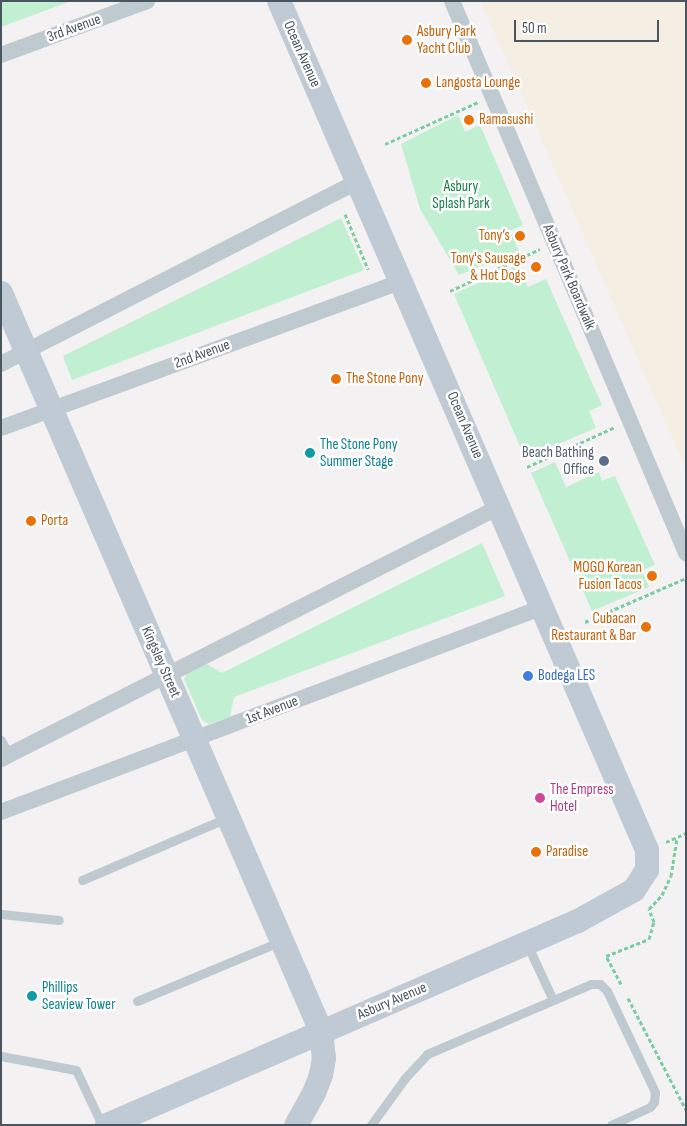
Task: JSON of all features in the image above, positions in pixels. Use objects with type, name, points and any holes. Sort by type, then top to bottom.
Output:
[{"type":"street","name":"3rd Avenue","points":[[1,55],[146,1]]},
{"type":"street","name":"Ocean Avenue","points":[[279,1],[543,607],[656,846]]},
{"type":"street","name":"Asbury Park Boardwalk","points":[[452,1],[686,553]]},
{"type":"street","points":[[1,364],[358,181]]},
{"type":"street","name":"2nd Avenue","points":[[1,428],[402,281]]},
{"type":"street","name":"Kingsley Street","points":[[1,293],[321,1031],[324,1058],[321,1075],[314,1094],[296,1125]]},
{"type":"street","points":[[5,757],[499,507]]},
{"type":"street","name":"1st Avenue","points":[[1,812],[543,607]]},
{"type":"street","name":"Asbury Avenue","points":[[107,1125],[601,910],[634,890],[646,870],[656,846]]},
{"type":"lane","points":[[1,740],[5,757]]},
{"type":"lane","points":[[82,880],[229,817]]},
{"type":"lane","points":[[1,914],[59,920]]},
{"type":"lane","points":[[137,1001],[283,940]]},
{"type":"lane","points":[[526,944],[553,1000]]},
{"type":"lane","points":[[371,1125],[405,1078],[427,1054],[591,984],[600,984],[607,991],[655,1092],[654,1102],[650,1107],[611,1125]]},
{"type":"lane","points":[[1,1056],[76,1070],[102,1125]]},
{"type":"path","points":[[385,144],[492,96]]},
{"type":"path","points":[[345,214],[368,269]]},
{"type":"path","points":[[450,291],[555,242]]},
{"type":"path","points":[[527,467],[629,421]]},
{"type":"path","points":[[585,622],[686,578]]},
{"type":"path","points":[[656,846],[686,833]]},
{"type":"path","points":[[649,909],[654,922],[649,939],[606,956],[686,1110]]},
{"type":"green space","points":[[1,1],[71,1],[1,27]]},
{"type":"green space","name":"Asbury Splash Park","points":[[458,115],[465,132],[480,125],[523,225],[510,231],[519,251],[459,275],[420,209],[401,144]]},
{"type":"green space","points":[[341,218],[364,270],[72,380],[63,356]]},
{"type":"green space","points":[[518,265],[528,287],[546,279],[602,405],[589,411],[596,428],[525,458],[454,294]]},
{"type":"green space","points":[[555,462],[566,487],[599,472],[602,481],[615,476],[655,565],[642,570],[649,587],[592,611],[531,473]]},
{"type":"green space","points":[[482,543],[505,596],[234,697],[230,717],[209,724],[202,720],[184,679],[187,673],[207,664],[222,673]]},
{"type":"sand","points":[[480,1],[686,1],[686,469],[520,90]]},
{"type":"place","name":"Asbury Park Yacht Club","points":[[407,40]]},
{"type":"place","name":"Langosta Lounge","points":[[426,83]]},
{"type":"place","name":"Ramasushi","points":[[469,120]]},
{"type":"place","name":"Tony’s","points":[[520,236]]},
{"type":"place","name":"Tony's Sausage & Hot Dogs","points":[[536,267]]},
{"type":"place","name":"The Stone Pony","points":[[336,379]]},
{"type":"place","name":"The Stone Pony Summer Stage","points":[[310,453]]},
{"type":"place","name":"Beach Bathing Office","points":[[604,461]]},
{"type":"place","name":"Porta","points":[[31,521]]},
{"type":"place","name":"MOGO Korean Fusion Tacos","points":[[652,576]]},
{"type":"place","name":"Cubacan Restaurant & Bar","points":[[646,627]]},
{"type":"place","name":"Bodega LES","points":[[528,676]]},
{"type":"place","name":"The Empress Hotel","points":[[540,798]]},
{"type":"place","name":"Paradise","points":[[536,852]]},
{"type":"place","name":"Phillips Seaview Tower","points":[[32,996]]}]
